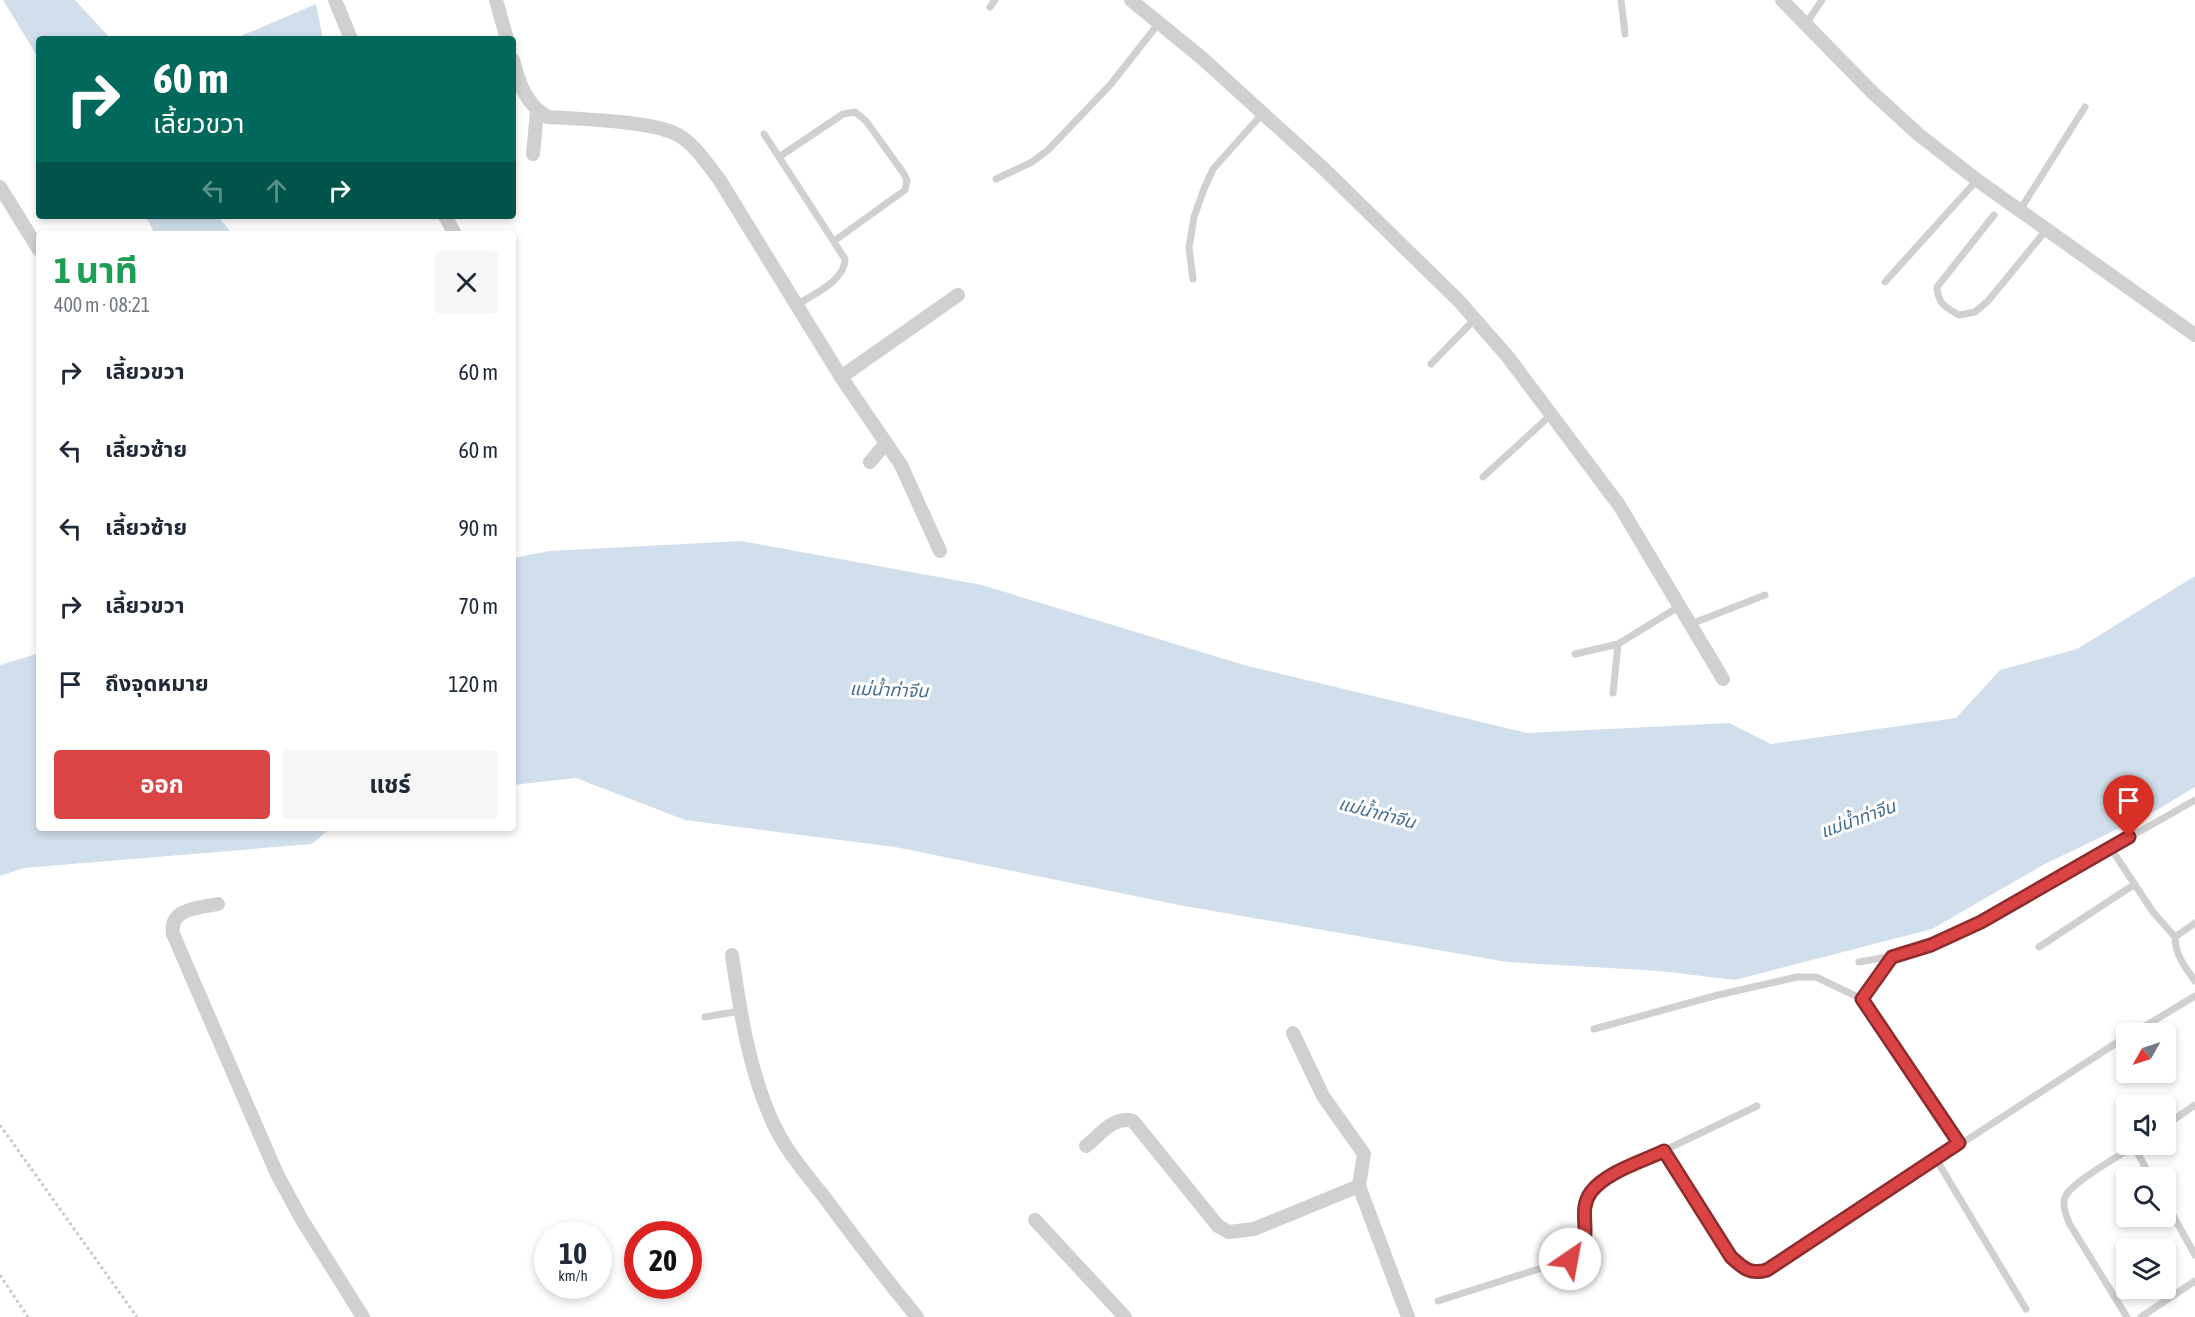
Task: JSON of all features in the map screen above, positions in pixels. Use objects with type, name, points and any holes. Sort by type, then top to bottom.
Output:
[{"type":"street","points":[[335,0],[350,36]]},
{"type":"street","points":[[496,0],[506,36]]},
{"type":"street","points":[[1131,0],[1203,59],[1333,177],[1460,301],[1508,357],[1619,504],[1723,679]]},
{"type":"street","points":[[1782,0],[1872,92],[1918,134],[1977,180],[2195,334]]},
{"type":"street","points":[[516,72],[519,83],[537,112],[548,117],[652,127],[673,132],[687,141],[719,179],[841,377],[886,443],[915,492],[940,551]]},
{"type":"street","points":[[533,154],[537,112]]},
{"type":"street","points":[[0,187],[36,245]]},
{"type":"street","points":[[841,377],[958,296]]},
{"type":"street","points":[[870,462],[886,443]]},
{"type":"street","points":[[218,904],[182,912],[171,924],[173,934],[277,1174],[302,1220],[363,1317]]},
{"type":"street","points":[[732,955],[740,1011],[761,1091],[773,1123],[787,1148],[879,1271],[918,1317]]},
{"type":"street","points":[[1293,1033],[1323,1096],[1364,1154],[1359,1186],[1408,1317]]},
{"type":"street","points":[[1086,1146],[1117,1120],[1124,1118],[1133,1121],[1218,1226],[1229,1232],[1254,1229],[1359,1186]]},
{"type":"street","points":[[1035,1220],[1125,1317]]},
{"type":"lane","points":[[1621,0],[1625,34]]},
{"type":"lane","points":[[1805,25],[1822,0]]},
{"type":"lane","points":[[996,179],[1032,162],[1048,150],[1111,84],[1158,24]]},
{"type":"lane","points":[[2020,210],[2085,107]]},
{"type":"lane","points":[[779,157],[843,114],[855,112],[866,121],[904,174],[907,181],[905,190],[834,241]]},
{"type":"lane","points":[[1193,279],[1189,248],[1194,217],[1204,189],[1213,169],[1263,113]]},
{"type":"lane","points":[[764,134],[845,259],[845,268],[839,276],[796,305]]},
{"type":"lane","points":[[1885,282],[1977,180]]},
{"type":"lane","points":[[1994,215],[1937,287],[1937,298],[1959,315],[1975,312],[1988,301],[2047,230]]},
{"type":"lane","points":[[1431,364],[1475,319]]},
{"type":"lane","points":[[1483,477],[1552,414]]},
{"type":"lane","points":[[1691,624],[1765,595]]},
{"type":"lane","points":[[1575,654],[1618,644],[1680,606]]},
{"type":"lane","points":[[1613,693],[1618,644]]},
{"type":"lane","points":[[1860,962],[1892,957],[1931,945],[1981,922],[2195,800]]},
{"type":"lane","points":[[2110,848],[2153,912],[2175,937],[2175,947],[2180,959],[2195,981]]},
{"type":"lane","points":[[2039,947],[2135,884]]},
{"type":"lane","points":[[2175,937],[2195,923]]},
{"type":"lane","points":[[1862,999],[1892,957]]},
{"type":"lane","points":[[1594,1029],[1718,995],[1797,977],[1816,977],[1862,999],[1959,1143]]},
{"type":"lane","points":[[2150,1023],[2195,996]]},
{"type":"lane","points":[[705,1017],[740,1011]]},
{"type":"lane","points":[[1664,1151],[1731,1257],[1744,1269],[1755,1273],[1767,1270],[2116,1043]]},
{"type":"lane","points":[[1438,1301],[1570,1259],[1580,1252],[1585,1242],[1585,1207],[1589,1194],[1596,1186],[1611,1176],[1756,1106]]},
{"type":"lane","points":[[2176,1118],[2195,1106]]},
{"type":"lane","points":[[2120,1155],[2078,1184],[2067,1194],[2063,1206],[2069,1223],[2127,1317]]},
{"type":"lane","points":[[1936,1159],[2026,1309]]},
{"type":"lane","points":[[2176,1221],[2195,1255]]},
{"type":"lane","points":[[2141,1317],[2195,1281]]},
{"type":"path","points":[[0,1125],[137,1317]]},
{"type":"path","points":[[0,1275],[28,1317]]},
{"type":"water","points":[[3,0],[75,0],[108,36],[36,36],[36,54]]},
{"type":"water","points":[[316,4],[322,36],[241,36]]},
{"type":"water","points":[[148,219],[220,219],[230,231],[154,231]]},
{"type":"water","name":"แม่น้ำท่าจีน","points":[[741,541],[982,585],[1244,665],[1527,733],[1729,723],[1771,744],[1956,718],[2000,670],[2077,649],[2195,576],[2195,787],[2155,811],[2043,865],[1932,929],[1735,980],[1660,971],[1507,962],[1179,905],[895,847],[685,820],[576,778],[516,785],[516,557],[550,551]]},
{"type":"water","points":[[36,654],[36,831],[327,831],[312,844],[24,868],[0,876],[0,665]]},
{"type":"route","points":[[1570,1259],[1580,1252],[1585,1242],[1585,1207],[1589,1194],[1611,1176],[1664,1151],[1731,1257],[1744,1269],[1755,1273],[1767,1270],[1959,1143],[1862,999],[1892,957],[1931,945],[1981,922],[2129,837]]}]
